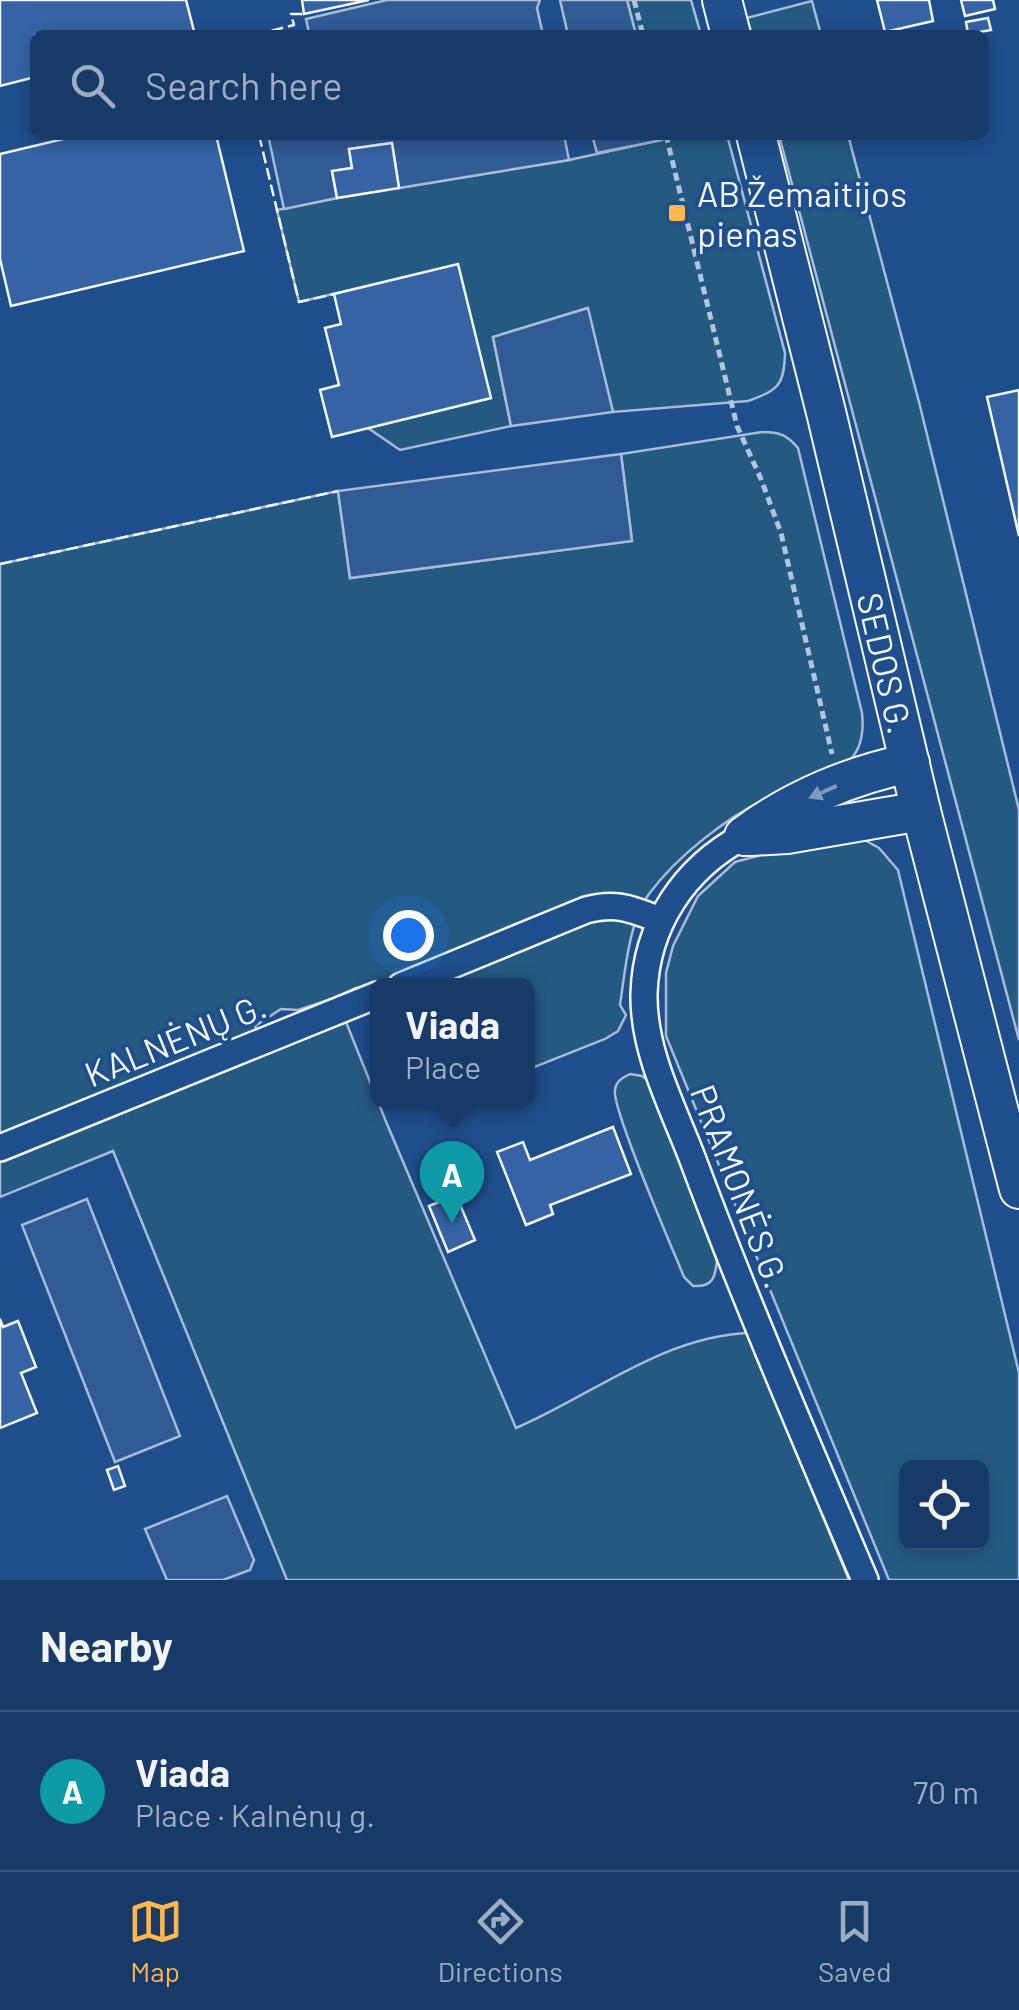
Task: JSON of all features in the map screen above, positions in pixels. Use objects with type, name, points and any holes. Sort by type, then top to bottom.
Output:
[{"type":"main road","points":[[722,0],[730,30]]},
{"type":"main road","name":"SEDOS G.","points":[[757,140],[920,811],[1019,1189]]},
{"type":"main road","points":[[744,836],[771,816],[872,771],[910,763]]},
{"type":"main road","points":[[744,836],[787,834],[920,811]]},
{"type":"street","name":"PRAMONĖS G.","points":[[744,836],[702,863],[674,895],[660,920],[644,992],[649,1045],[742,1290],[865,1580]]},
{"type":"street","points":[[420,978],[586,910],[604,906],[627,908],[660,920]]},
{"type":"street","name":"KALNĖNŲ G.","points":[[0,1148],[370,998]]},
{"type":"path","points":[[634,0],[642,30]]},
{"type":"path","points":[[667,140],[737,426],[781,533],[834,763],[834,788]]},
{"type":"shaded area","points":[[387,0],[540,0],[537,8],[542,30],[308,30],[306,19]]},
{"type":"shaded area","points":[[560,0],[627,0],[635,30],[567,30]]},
{"type":"shaded area","points":[[627,0],[691,0],[700,30],[635,30]]},
{"type":"shaded area","points":[[812,1],[820,30],[751,30],[747,18]]},
{"type":"shaded area","points":[[269,140],[565,140],[569,160],[399,188],[392,143],[349,149],[352,168],[332,171],[337,198],[284,209]]},
{"type":"shaded area","points":[[593,140],[662,140],[597,153]]},
{"type":"shaded area","points":[[661,140],[728,140],[785,353],[781,380],[766,394],[748,401],[613,412],[587,308],[493,337],[511,426],[400,450],[368,428],[490,398],[458,265],[299,302],[277,210],[569,160]]},
{"type":"shaded area","points":[[780,140],[849,140],[919,402],[1019,810],[1019,1040]]},
{"type":"shaded area","points":[[588,308],[613,412],[511,426],[493,337]]},
{"type":"shaded area","points":[[762,432],[783,435],[798,448],[862,713],[861,740],[856,752],[830,774],[769,797],[736,816],[703,839],[660,880],[642,905],[632,932],[620,1005],[626,1015],[618,1031],[605,1039],[535,1067],[535,978],[370,978],[370,998],[356,988],[298,1010],[281,1009],[255,1026],[266,1053],[346,1022],[370,1082],[370,1108],[381,1108],[516,1428],[656,1356],[716,1337],[747,1333],[849,1580],[287,1580],[113,1151],[0,1197],[0,564],[338,491],[350,578],[632,541],[621,454]]},
{"type":"shaded area","points":[[621,454],[632,541],[350,578],[338,491]]},
{"type":"shaded area","points":[[861,838],[879,848],[898,870],[1019,1373],[1019,1580],[889,1580],[666,1036],[666,973],[673,946],[698,896],[735,862],[801,844]]},
{"type":"shaded area","points":[[630,1074],[651,1083],[717,1261],[714,1277],[704,1285],[693,1286],[684,1277],[623,1123],[615,1090],[618,1082]]},
{"type":"shaded area","points":[[87,1199],[180,1436],[115,1462],[22,1225]]},
{"type":"shaded area","points":[[227,1496],[254,1560],[250,1570],[223,1580],[167,1580],[145,1529]]},
{"type":"building","points":[[0,0],[186,0],[194,30],[30,30],[30,78],[0,86]]},
{"type":"building","points":[[302,0],[369,0],[304,14]]},
{"type":"building","points":[[877,0],[929,0],[933,21],[884,30]]},
{"type":"building","points":[[961,0],[993,0],[995,9],[965,16]]},
{"type":"building","points":[[988,18],[991,30],[967,30],[966,22]]},
{"type":"building","points":[[59,140],[217,140],[244,251],[11,306],[0,259],[0,154]]},
{"type":"building","points":[[392,143],[399,188],[337,198],[332,171],[352,168],[349,149]]},
{"type":"building","points":[[458,264],[491,398],[332,437],[320,390],[339,385],[325,328],[341,324],[334,294]]},
{"type":"building","points":[[1019,390],[1019,536],[987,397]]},
{"type":"building","points":[[613,1127],[631,1174],[550,1205],[553,1214],[526,1225],[497,1152],[523,1142],[530,1160]]},
{"type":"building","points":[[456,1195],[475,1240],[448,1252],[429,1206]]},
{"type":"building","points":[[0,1319],[3,1327],[18,1321],[36,1367],[21,1373],[37,1413],[0,1428]]},
{"type":"building","points":[[118,1466],[125,1486],[114,1490],[107,1470]]},
{"type":"fence","points":[[274,30],[294,25],[291,14],[304,14]]},
{"type":"fence","points":[[260,140],[299,302],[334,294]]},
{"type":"fence","points":[[0,564],[338,491]]},
{"type":"place","name":"AB Žemaitijos pienas","points":[[677,213]]},
{"type":"place","name":"Viada","points":[[452,1223]]}]
